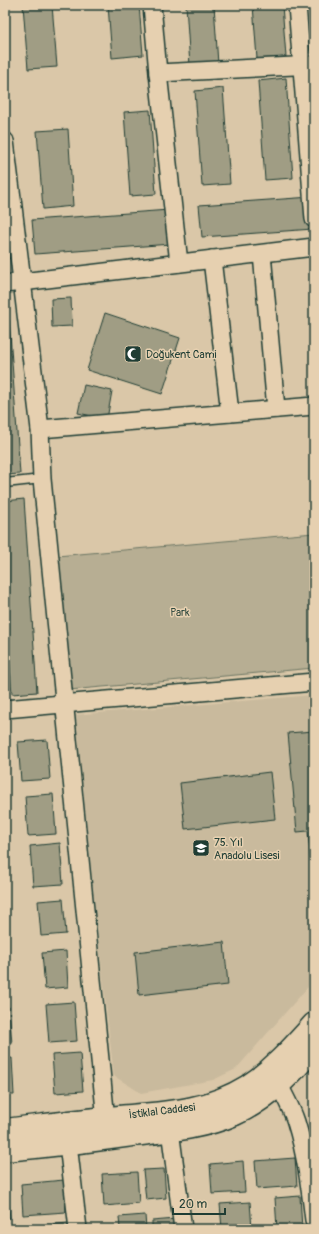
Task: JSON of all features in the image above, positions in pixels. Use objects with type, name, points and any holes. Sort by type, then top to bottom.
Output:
[{"type":"street","points":[[152,5],[158,74],[179,263]]},
{"type":"street","points":[[297,5],[308,65],[314,219]]},
{"type":"street","points":[[158,74],[308,65]]},
{"type":"street","points":[[5,141],[13,284],[40,429],[42,479],[107,1128]]},
{"type":"street","points":[[13,284],[314,247]]},
{"type":"street","points":[[262,254],[276,409]]},
{"type":"street","points":[[212,260],[230,413]]},
{"type":"street","points":[[40,429],[314,406]]},
{"type":"street","points":[[5,709],[314,682]]},
{"type":"street","name":"İstiklal Caddesi","points":[[5,1150],[68,1144],[107,1128],[200,1107],[225,1098],[248,1086],[272,1069],[314,1024]]},
{"type":"street","name":"İstiklal Caddesi","points":[[5,1130],[107,1128],[170,1130],[212,1122],[236,1113],[258,1101],[279,1085],[314,1048]]},
{"type":"street","points":[[279,1085],[296,1121],[302,1141],[312,1184],[314,1220]]},
{"type":"street","points":[[170,1130],[183,1229]]},
{"type":"street","points":[[68,1144],[78,1229]]},
{"type":"lane","points":[[5,483],[42,479]]},
{"type":"shaded area","name":"75. Yıl Anadolu Lisesi","points":[[314,695],[314,980],[236,1069],[213,1080],[141,1093],[114,1076],[73,715]]},
{"type":"green space","name":"Park","points":[[314,533],[314,668],[69,690],[57,556]]},
{"type":"building","points":[[23,5],[52,5],[57,67],[28,69]]},
{"type":"building","points":[[108,5],[139,5],[143,55],[112,58]]},
{"type":"building","points":[[186,5],[214,5],[218,64],[190,66]]},
{"type":"building","points":[[253,5],[282,5],[286,57],[257,59]]},
{"type":"building","points":[[286,78],[293,178],[265,180],[258,81]]},
{"type":"building","points":[[223,88],[230,184],[202,186],[195,91]]},
{"type":"building","points":[[150,110],[156,194],[130,196],[124,112]]},
{"type":"building","points":[[68,129],[73,206],[43,209],[37,131]]},
{"type":"building","points":[[311,197],[313,229],[202,237],[199,205]]},
{"type":"building","points":[[169,210],[171,244],[35,254],[32,220]]},
{"type":"building","points":[[5,227],[11,227],[13,258],[5,259]]},
{"type":"building","points":[[71,298],[72,326],[52,327],[51,299]]},
{"type":"building","name":"Doğukent Cami","points":[[105,313],[180,338],[162,394],[87,370]]},
{"type":"building","points":[[5,320],[9,320],[20,474],[5,475]]},
{"type":"building","points":[[84,385],[112,391],[107,419],[78,413]]},
{"type":"building","points":[[24,499],[37,692],[12,694],[5,600],[5,501]]},
{"type":"building","points":[[314,731],[313,887],[308,831],[297,832],[288,733]]},
{"type":"building","points":[[47,740],[50,779],[21,781],[18,742]]},
{"type":"building","points":[[270,772],[275,819],[185,829],[180,783]]},
{"type":"building","points":[[53,794],[56,834],[28,836],[25,796]]},
{"type":"building","points":[[60,843],[63,884],[33,886],[30,846]]},
{"type":"building","points":[[63,899],[66,934],[41,936],[38,901]]},
{"type":"building","points":[[224,942],[228,985],[139,995],[135,952]]},
{"type":"building","points":[[66,951],[68,987],[45,989],[42,953]]},
{"type":"building","points":[[74,1002],[77,1041],[49,1043],[46,1004]]},
{"type":"building","points":[[9,1007],[12,1044],[5,1044],[5,1008]]},
{"type":"building","points":[[80,1053],[83,1091],[55,1093],[52,1055]]},
{"type":"building","points":[[12,1058],[14,1095],[5,1095],[5,1059]]},
{"type":"building","points":[[295,1158],[297,1186],[257,1189],[255,1161]]},
{"type":"building","points":[[243,1161],[245,1192],[212,1194],[210,1164]]},
{"type":"building","points":[[164,1169],[166,1198],[146,1200],[143,1170]]},
{"type":"building","points":[[137,1172],[139,1203],[104,1206],[102,1174]]},
{"type":"building","points":[[64,1180],[66,1212],[23,1215],[21,1184]]},
{"type":"building","points":[[7,1191],[10,1218],[5,1219],[5,1192]]},
{"type":"building","points":[[300,1196],[302,1229],[277,1229],[275,1198]]},
{"type":"building","points":[[250,1202],[252,1229],[222,1229],[220,1204]]},
{"type":"building","points":[[145,1215],[146,1229],[120,1229],[119,1217]]},
{"type":"building","points":[[176,1219],[177,1229],[152,1229],[152,1221]]},
{"type":"building","points":[[68,1223],[68,1229],[36,1229],[36,1226]]},
{"type":"place","name":"Doğukent Cami","points":[[133,354]]},
{"type":"place","name":"75. Yıl Anadolu Lisesi","points":[[201,848]]}]
